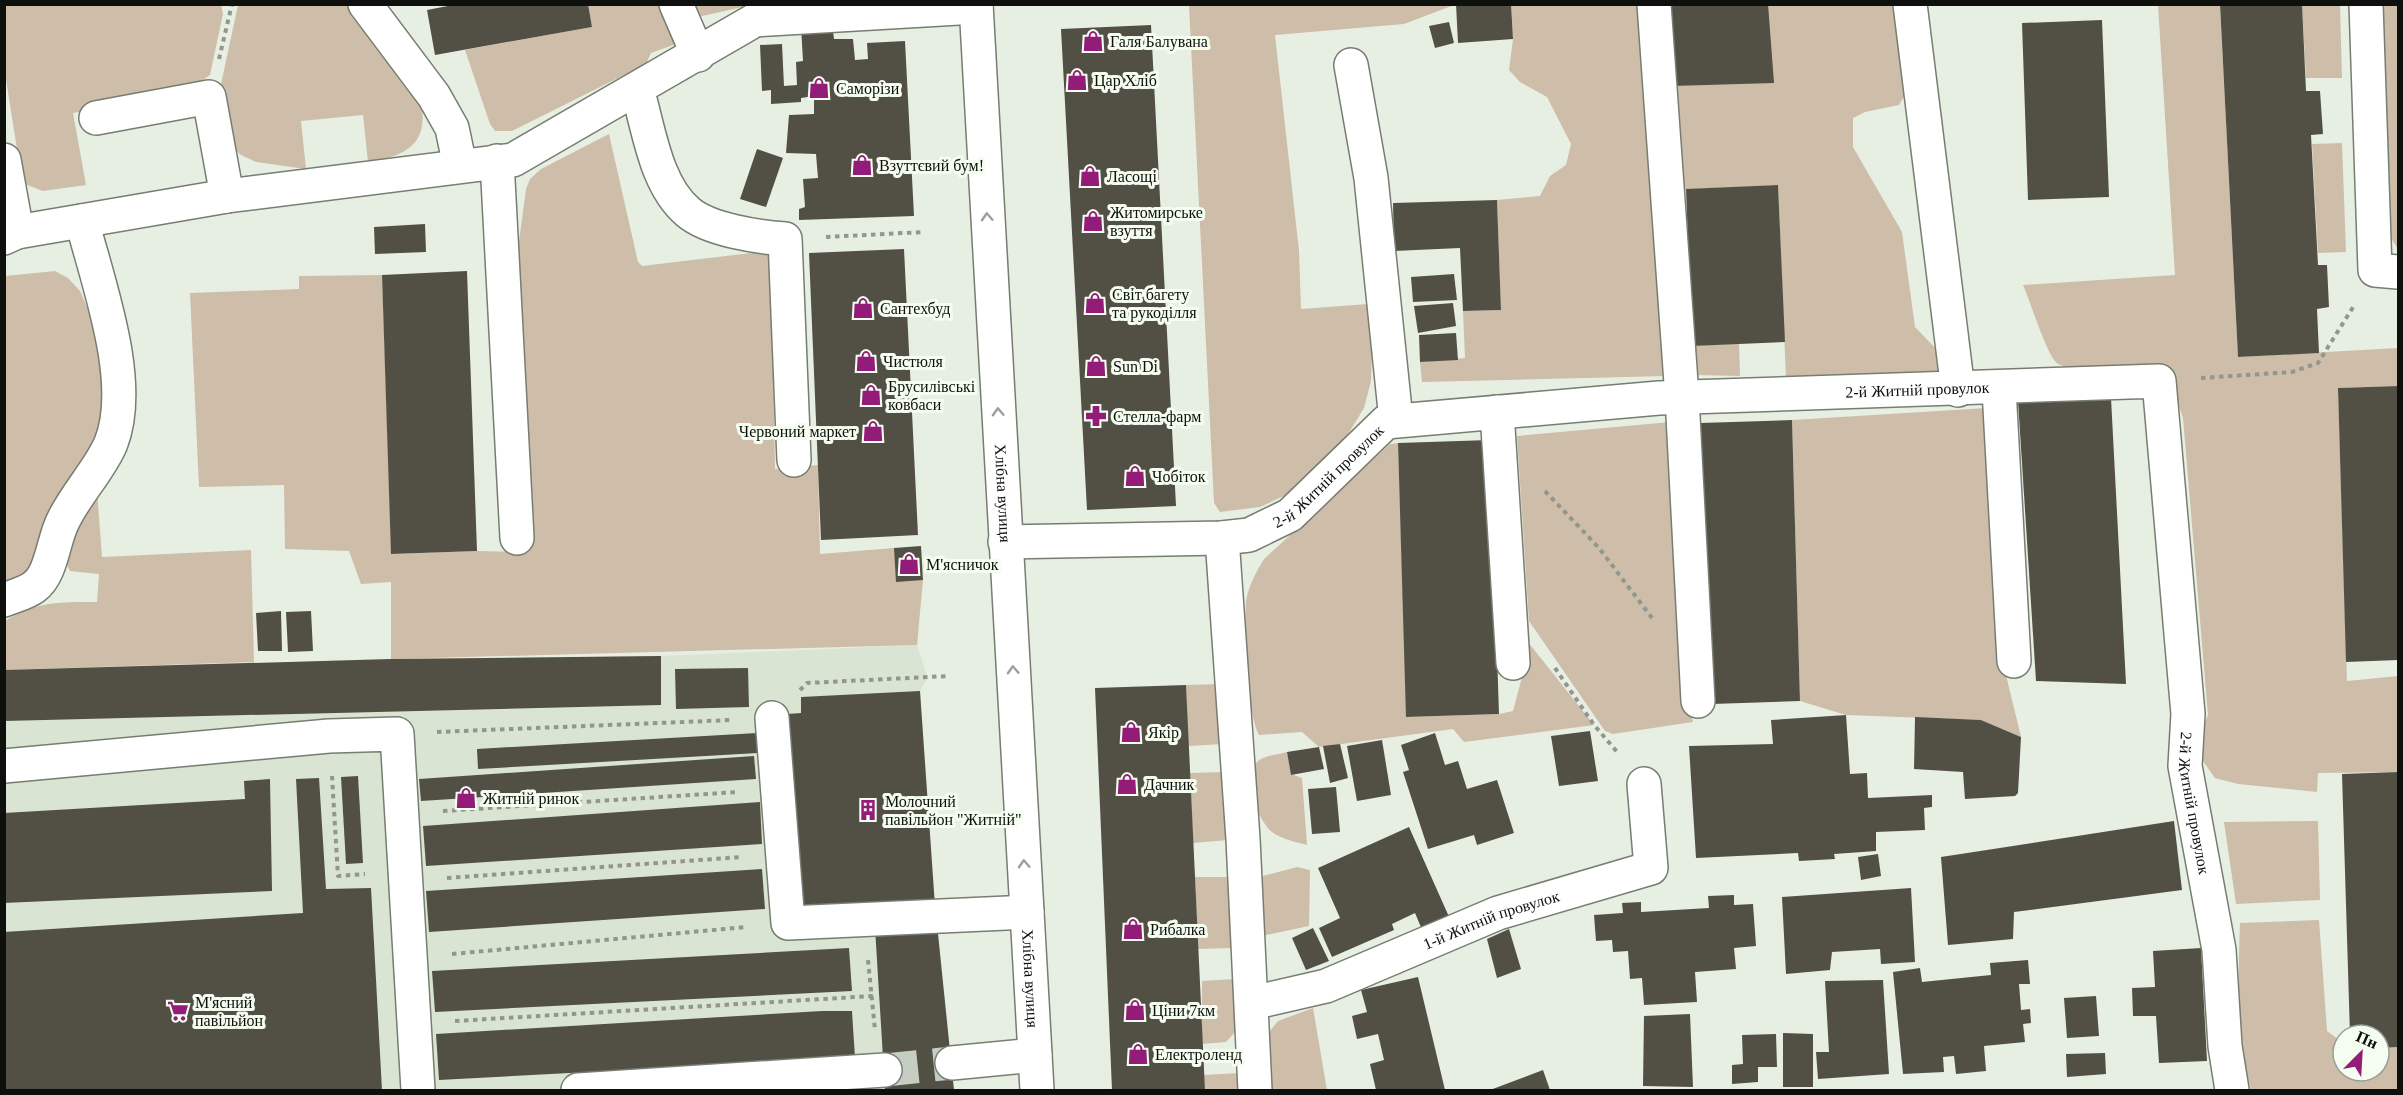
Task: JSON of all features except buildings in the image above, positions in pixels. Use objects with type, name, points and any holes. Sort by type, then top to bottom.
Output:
[{"type":"street","points":[[365,4],[434,96],[452,128],[460,166]]},
{"type":"street","points":[[676,4],[698,55]]},
{"type":"street","points":[[1654,4],[1682,397],[1698,701]]},
{"type":"street","points":[[1910,4],[1958,390]]},
{"type":"street","points":[[2366,4],[2387,271]]},
{"type":"street","points":[[4,160],[11,235],[226,196],[513,160],[755,20],[776,12],[976,6]]},
{"type":"street","name":"Хлібна вулиця","points":[[976,6],[1037,1090]]},
{"type":"street","points":[[1351,65],[1371,178],[1396,420]]},
{"type":"street","points":[[637,89],[664,181],[688,213],[728,230],[785,239],[794,460]]},
{"type":"street","points":[[96,118],[209,97],[226,196]]},
{"type":"street","points":[[497,161],[517,538]]},
{"type":"street","points":[[4,600],[33,587],[41,579],[62,523],[79,491],[110,446],[119,419],[120,387],[112,341],[82,221]]},
{"type":"street","name":"2-й Житній провулок","points":[[1005,542],[1222,538],[1249,535],[1290,515],[1386,422],[1396,420],[1682,397],[2000,389],[2159,381],[2188,714],[2185,766],[2219,950],[2225,1046],[2232,1090]]},
{"type":"street","points":[[2000,389],[2014,661]]},
{"type":"street","points":[[1497,412],[1501,445],[1513,663]]},
{"type":"street","points":[[1222,538],[1252,1003],[1255,1090]]},
{"type":"street","points":[[772,718],[788,923],[1027,912]]},
{"type":"street","points":[[4,766],[329,736],[397,734],[412,957],[418,1090]]},
{"type":"street","name":"1-й Житній провулок","points":[[1252,1003],[1326,986],[1498,913],[1651,868],[1644,784]]},
{"type":"street","points":[[952,1063],[1035,1055]]},
{"type":"street","points":[[578,1090],[881,1071]]},
{"type":"street","points":[[2227,1090],[2232,1090]]},
{"type":"path","points":[[209,97],[232,4]]},
{"type":"path","points":[[785,239],[924,232]]},
{"type":"path","points":[[2159,381],[2292,372],[2318,363],[2387,271]]},
{"type":"path","points":[[1501,445],[1599,548],[1655,623]]},
{"type":"path","points":[[1548,659],[1594,725],[1644,784]]},
{"type":"path","points":[[397,734],[772,718],[807,683],[949,676]]},
{"type":"path","points":[[329,736],[338,876],[407,876],[783,854]]},
{"type":"path","points":[[403,814],[778,790]]},
{"type":"path","points":[[863,921],[881,1071]]},
{"type":"path","points":[[412,957],[788,923]]},
{"type":"path","points":[[415,1023],[873,996]]},
{"type":"shaded area","points":[[221,4],[223,14],[210,75],[182,94],[73,113],[86,185],[43,191],[27,185],[21,175],[5,73],[4,5]]},
{"type":"shaded area","points":[[588,4],[662,5],[676,44],[651,53],[646,64],[512,131],[495,131],[490,124],[465,50],[592,27]]},
{"type":"shaded area","points":[[756,4],[698,17],[694,5]]},
{"type":"shaded area","points":[[238,5],[355,5],[421,102],[423,117],[421,129],[412,146],[393,156],[368,162],[363,115],[301,121],[306,169],[256,162],[241,155],[230,145],[218,98]]},
{"type":"shaded area","points":[[1189,5],[1454,5],[1404,24],[1275,35],[1299,251],[1301,309],[1368,304],[1372,350],[1371,381],[1364,408],[1348,434],[1301,488],[1260,507],[1220,512],[1214,503]]},
{"type":"shaded area","points":[[1511,5],[1898,5],[1909,87],[1899,105],[1865,112],[1853,118],[1853,147],[1902,232],[1915,327],[1939,352],[1944,379],[1786,379],[1778,185],[1656,191],[1667,376],[1422,382],[1420,362],[1465,358],[1463,311],[1501,310],[1497,200],[1540,196],[1550,176],[1566,165],[1571,144],[1547,97],[1520,82],[1509,70],[1513,39]]},
{"type":"shaded area","points":[[2158,5],[2220,5],[2238,357],[2398,348],[2398,386],[2338,388],[2347,681],[2398,676],[2398,772],[2318,773],[2317,792],[2238,784],[2215,778],[2200,757],[2199,738],[2208,715],[2183,418],[2176,398],[2160,374],[2150,368],[2124,365],[2074,368],[2058,364],[2044,340],[2023,285],[2175,275]]},
{"type":"shaded area","points":[[2302,5],[2340,5],[2342,78],[2306,78]]},
{"type":"shaded area","points":[[2379,5],[2398,5],[2398,249],[2389,235]]},
{"type":"shaded area","points":[[609,134],[638,262],[642,266],[768,251],[771,255],[775,469],[818,465],[820,554],[894,548],[923,580],[917,645],[391,659],[391,582],[361,584],[349,551],[285,549],[284,485],[199,487],[190,293],[299,289],[299,276],[382,275],[392,554],[529,552],[518,249],[526,189],[530,179],[541,169]]},
{"type":"shaded area","points":[[2342,143],[2346,252],[2318,253],[2312,144]]},
{"type":"shaded area","points":[[55,271],[68,278],[80,291],[90,314],[107,372],[109,418],[37,563],[19,580],[5,586],[5,276]]},
{"type":"shaded area","points":[[1739,343],[1740,376],[1694,375],[1692,346]]},
{"type":"shaded area","points":[[1987,408],[1998,642],[2021,737],[1981,720],[1846,715],[1800,701],[1792,420]]},
{"type":"shaded area","points":[[1671,422],[1681,668],[1693,722],[1613,734],[1605,731],[1529,621],[1517,436]]},
{"type":"shaded area","points":[[1398,443],[1407,717],[1499,714],[1513,711],[1522,677],[1524,637],[1594,725],[1464,742],[1453,729],[1319,747],[1302,732],[1259,735],[1249,691],[1246,650],[1246,602],[1253,580],[1264,559],[1390,444]]},
{"type":"shaded area","points":[[97,490],[102,557],[251,550],[254,662],[5,670],[5,621],[38,606],[97,602],[99,574],[70,571],[60,552]]},
{"type":"shaded area","name":"Житній ринок","points":[[917,645],[928,678],[920,691],[935,906],[954,1090],[5,1090],[4,670],[391,659],[661,656]]},
{"type":"shaded area","points":[[1220,684],[1223,744],[1188,746],[1186,685]]},
{"type":"shaded area","points":[[1287,752],[1291,774],[1302,778],[1307,845],[1272,832],[1261,818],[1253,798],[1250,778],[1257,762]]},
{"type":"shaded area","points":[[1225,772],[1228,840],[1193,843],[1190,773]]},
{"type":"shaded area","points":[[2318,821],[2320,900],[2236,904],[2224,822]]},
{"type":"shaded area","points":[[1297,867],[1310,870],[1309,926],[1257,937],[1256,890],[1263,876]]},
{"type":"shaded area","points":[[1195,877],[1230,877],[1234,948],[1198,949]]},
{"type":"shaded area","points":[[2319,920],[2327,1031],[2331,1034],[2331,1083],[2391,1083],[2391,1047],[2398,1047],[2398,1090],[2251,1090],[2241,1028],[2240,923]]},
{"type":"shaded area","points":[[1235,979],[1237,1030],[1226,1042],[1202,1044],[1202,981]]},
{"type":"shaded area","points":[[1313,1008],[1327,1090],[1264,1090],[1266,1036],[1278,1021]]},
{"type":"shaded area","points":[[1240,1073],[1241,1090],[1205,1090],[1204,1075]]},
{"type":"tunnel","points":[[885,1070],[952,1063]]},
{"type":"place","name":"Галя Балувана","points":[[1093,41]]},
{"type":"place","name":"Цар Хліб","points":[[1077,80]]},
{"type":"place","name":"Саморізи","points":[[819,88]]},
{"type":"place","name":"Взуттєвий бум!","points":[[862,165]]},
{"type":"place","name":"Ласощі","points":[[1090,176]]},
{"type":"place","name":"Житомирське взуття","points":[[1093,221]]},
{"type":"place","name":"Світ багету та рукоділля","points":[[1095,303]]},
{"type":"place","name":"Сантехбуд","points":[[863,308]]},
{"type":"place","name":"Чистюля","points":[[866,361]]},
{"type":"place","name":"Sun Di","points":[[1096,366]]},
{"type":"place","name":"Брусилівські ковбаси","points":[[871,395]]},
{"type":"place","name":"Стелла-фарм","points":[[1096,416]]},
{"type":"place","name":"Червоний маркет","points":[[873,431]]},
{"type":"place","name":"Чобіток","points":[[1135,476]]},
{"type":"place","name":"М'ясничок","points":[[909,564]]},
{"type":"place","name":"Якір","points":[[1131,732]]},
{"type":"place","name":"Дачник","points":[[1127,784]]},
{"type":"place","name":"Житній ринок","points":[[466,798]]},
{"type":"place","name":"Молочний павільйон \"Житній\"","points":[[868,810]]},
{"type":"place","name":"Рибалка","points":[[1133,929]]},
{"type":"place","name":"Ціни 7км","points":[[1135,1010]]},
{"type":"place","name":"М'ясний павільйон","points":[[178,1011]]},
{"type":"place","name":"Електроленд","points":[[1138,1054]]}]
